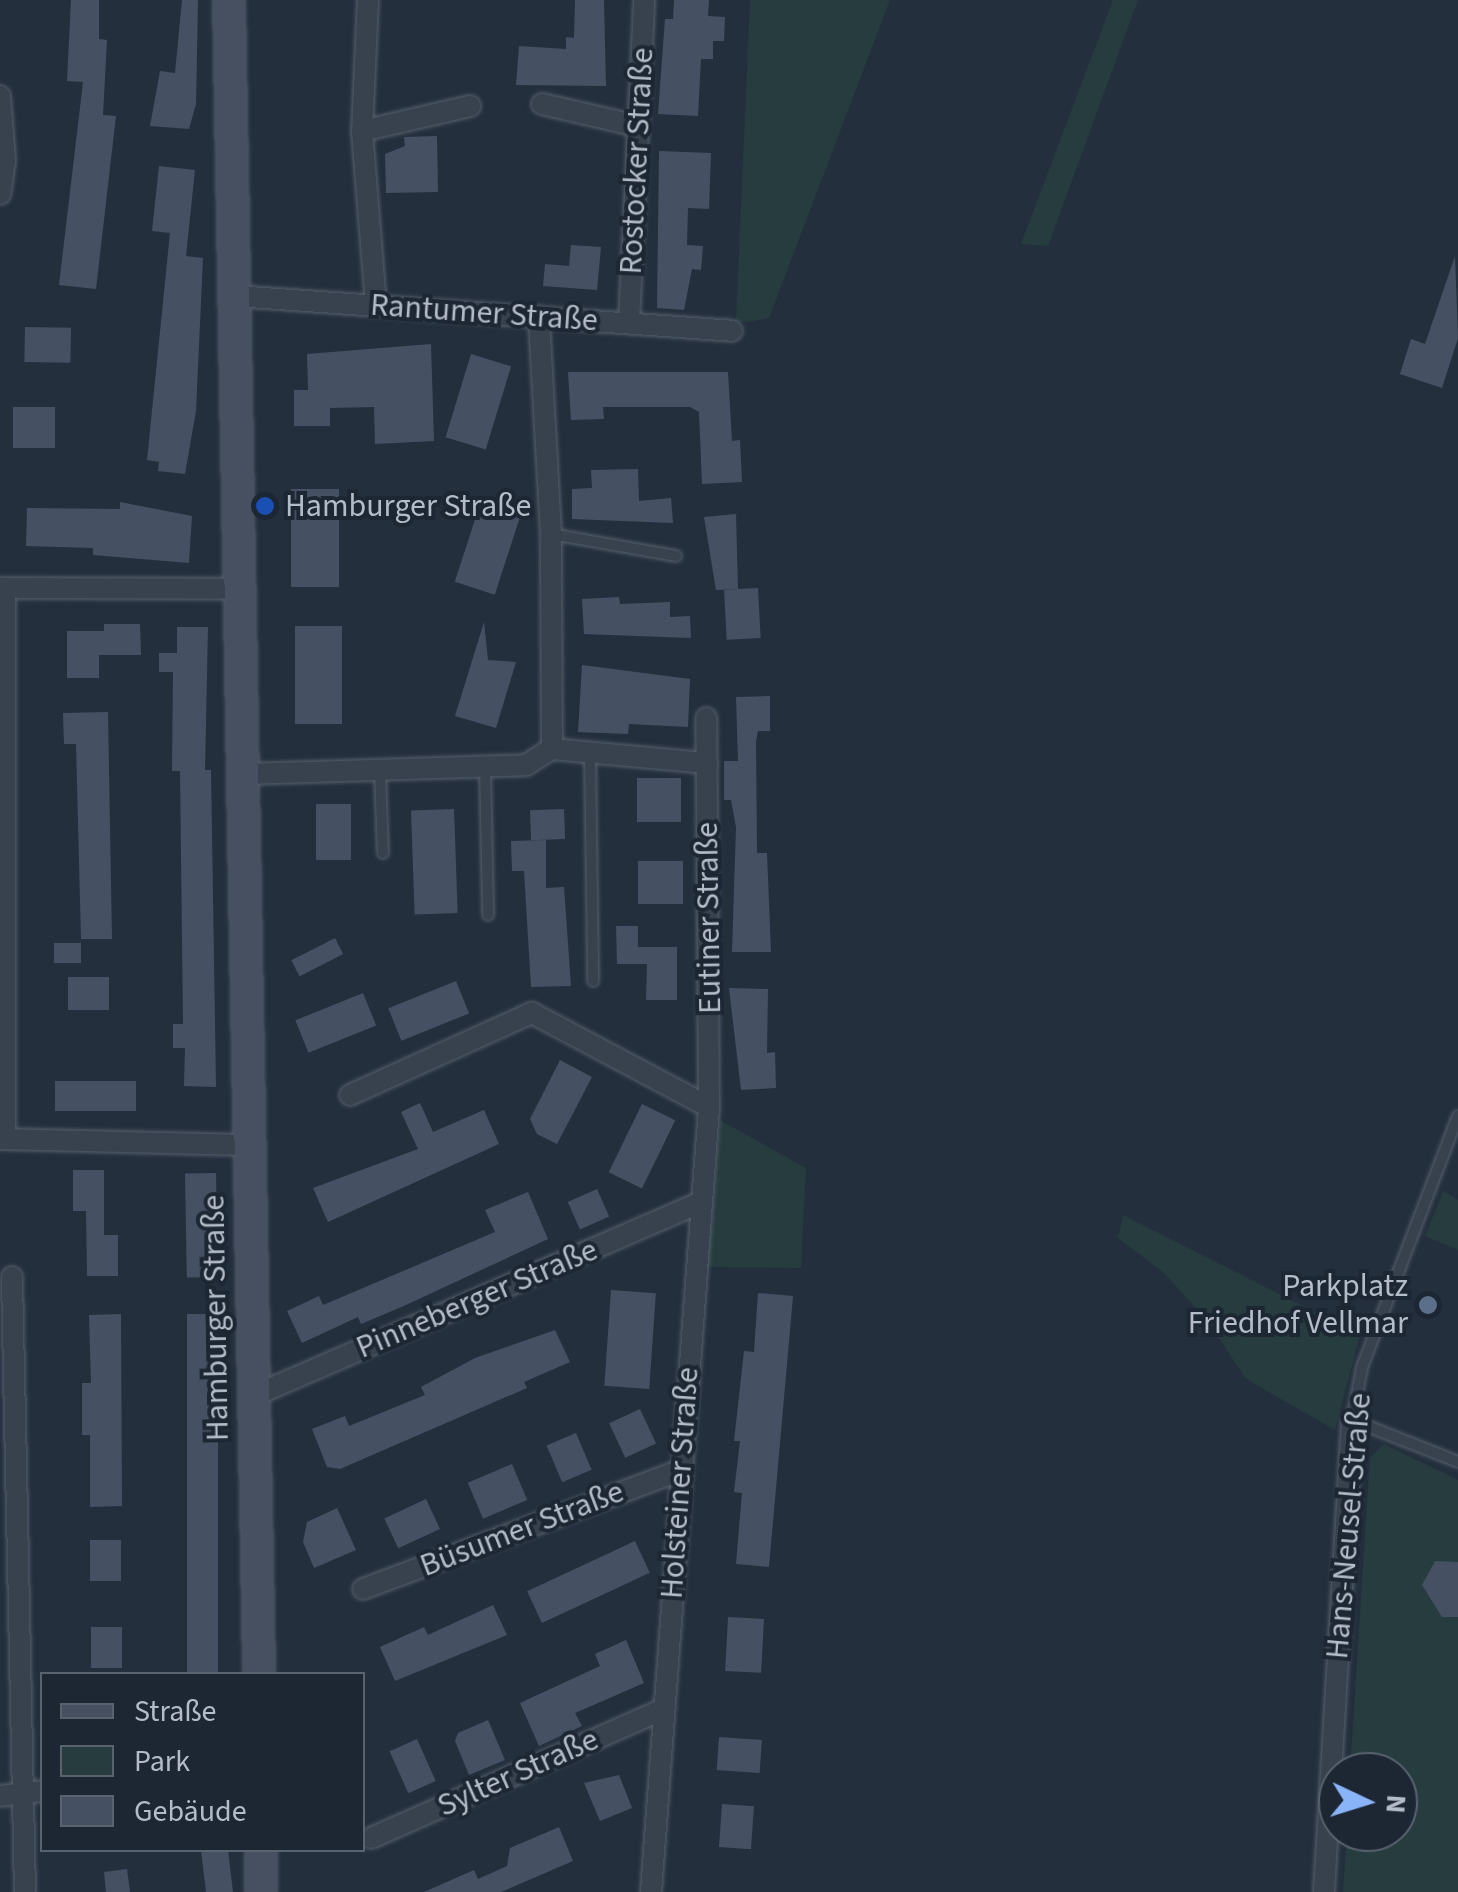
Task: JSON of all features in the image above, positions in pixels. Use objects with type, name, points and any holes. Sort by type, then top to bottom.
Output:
[{"type":"street","name":"Hamburger Straße","points":[[229,0],[259,1672]]},
{"type":"street","points":[[368,0],[362,131],[376,305]]},
{"type":"street","name":"Rostocker Straße","points":[[630,323],[644,0]]},
{"type":"street","points":[[0,96],[5,160],[0,194]]},
{"type":"street","points":[[542,104],[638,126]]},
{"type":"street","points":[[362,131],[470,106]]},
{"type":"street","name":"Rantumer Straße","points":[[235,296],[732,331]]},
{"type":"street","points":[[540,316],[551,534],[552,749]]},
{"type":"street","points":[[239,588],[3,588],[3,1139],[247,1145]]},
{"type":"street","name":"Eutiner Straße","points":[[706,718],[710,1074]]},
{"type":"street","points":[[245,774],[526,765],[552,749],[707,762]]},
{"type":"street","points":[[350,1096],[532,1013],[709,1107]]},
{"type":"street","name":"Holsteiner Straße","points":[[650,1892],[710,1074]]},
{"type":"street","name":"Pinneberger Straße","points":[[253,1396],[700,1202]]},
{"type":"street","points":[[12,1277],[33,1792],[25,1892]]},
{"type":"street","name":"Hans-Neusel-Straße","points":[[1324,1892],[1352,1420]]},
{"type":"street","name":"Büsumer Straße","points":[[363,1589],[681,1470]]},
{"type":"street","name":"Sylter Straße","points":[[371,1838],[664,1709]]},
{"type":"street","points":[[0,1796],[33,1792]]},
{"type":"street","points":[[260,1852],[262,1892]]},
{"type":"lane","points":[[551,534],[676,556]]},
{"type":"lane","points":[[590,752],[593,981]]},
{"type":"lane","points":[[485,766],[488,916]]},
{"type":"lane","points":[[380,772],[383,853]]},
{"type":"lane","name":"Hans-Neusel-Straße","points":[[1352,1420],[1362,1368],[1458,1116]]},
{"type":"lane","points":[[1352,1420],[1458,1462]]},
{"type":"green space","points":[[750,0],[890,0],[769,318],[747,322],[736,321]]},
{"type":"green space","points":[[1113,0],[1138,0],[1048,246],[1021,244]]},
{"type":"green space","points":[[720,1120],[806,1168],[801,1268],[707,1267]]},
{"type":"green space","points":[[1443,1191],[1458,1200],[1458,1250],[1425,1236]]},
{"type":"green space","points":[[1123,1215],[1360,1335],[1335,1430],[1246,1379],[1207,1320],[1164,1273],[1118,1238]]},
{"type":"green space","points":[[1384,1444],[1458,1480],[1458,1892],[1343,1892],[1346,1852],[1418,1852],[1418,1752],[1351,1752],[1370,1458]]},
{"type":"building","points":[[71,0],[99,0],[99,39],[107,40],[103,115],[116,116],[96,289],[59,285],[83,82],[67,81]]},
{"type":"building","points":[[182,0],[198,0],[196,104],[189,129],[150,126],[160,71],[175,73]]},
{"type":"building","points":[[575,0],[604,0],[606,86],[516,85],[519,46],[566,49],[566,37],[574,38]]},
{"type":"building","points":[[674,0],[709,0],[708,16],[725,17],[724,41],[713,41],[713,59],[701,59],[698,116],[658,114],[665,19],[673,19]]},
{"type":"building","points":[[437,136],[438,192],[386,193],[385,154],[405,146],[404,137]]},
{"type":"building","points":[[659,151],[711,153],[709,209],[688,208],[687,245],[703,246],[701,270],[692,269],[684,310],[657,308]]},
{"type":"building","points":[[159,166],[195,170],[186,256],[203,258],[196,411],[185,474],[158,471],[159,462],[147,460],[170,233],[152,231]]},
{"type":"building","points":[[571,245],[601,247],[597,290],[543,286],[545,264],[569,266]]},
{"type":"building","points":[[1455,256],[1458,338],[1442,388],[1400,374],[1411,339],[1425,344]]},
{"type":"building","points":[[25,327],[71,328],[70,363],[24,362]]},
{"type":"building","points":[[431,344],[434,441],[375,444],[374,407],[330,408],[330,426],[294,426],[294,390],[308,390],[307,354]]},
{"type":"building","points":[[471,354],[511,366],[486,449],[446,437]]},
{"type":"building","points":[[568,372],[728,372],[732,441],[740,440],[742,482],[702,484],[699,412],[690,407],[603,407],[604,419],[571,420]]},
{"type":"building","points":[[13,407],[55,407],[55,448],[13,448]]},
{"type":"building","points":[[638,469],[639,501],[671,498],[673,523],[572,519],[572,489],[592,488],[591,470]]},
{"type":"building","points":[[291,489],[339,489],[339,587],[291,587]]},
{"type":"building","points":[[482,498],[522,511],[495,595],[455,582]]},
{"type":"building","points":[[120,502],[192,516],[189,563],[93,555],[93,548],[26,546],[27,508],[120,509]]},
{"type":"building","points":[[736,514],[738,589],[716,590],[704,517]]},
{"type":"building","points":[[758,588],[761,638],[727,640],[724,590]]},
{"type":"building","points":[[619,597],[620,604],[670,602],[670,617],[690,616],[691,638],[584,634],[582,599]]},
{"type":"building","points":[[484,622],[488,660],[516,662],[496,728],[455,716]]},
{"type":"building","points":[[104,624],[140,624],[141,655],[99,655],[99,678],[67,678],[67,631],[104,631]]},
{"type":"building","points":[[295,626],[342,626],[342,724],[295,724]]},
{"type":"building","points":[[177,627],[208,627],[205,770],[211,770],[216,1087],[184,1086],[185,1048],[173,1048],[173,1024],[183,1024],[180,771],[172,771],[173,672],[159,672],[159,653],[177,653]]},
{"type":"building","points":[[582,665],[690,679],[688,727],[629,724],[628,734],[578,732]]},
{"type":"building","points":[[770,696],[770,731],[758,731],[756,741],[757,853],[767,853],[771,952],[732,952],[736,827],[731,800],[724,800],[724,761],[738,761],[736,697]]},
{"type":"building","points":[[108,712],[112,939],[81,939],[76,744],[64,744],[63,713]]},
{"type":"building","points":[[637,778],[681,778],[681,822],[637,822]]},
{"type":"building","points":[[316,804],[351,804],[351,860],[316,860]]},
{"type":"building","points":[[454,809],[458,913],[415,914],[411,811]]},
{"type":"building","points":[[564,809],[565,839],[531,840],[530,810]]},
{"type":"building","points":[[546,840],[546,888],[564,887],[571,986],[531,987],[524,871],[512,871],[511,841]]},
{"type":"building","points":[[638,861],[683,861],[683,904],[638,904]]},
{"type":"building","points":[[616,926],[638,926],[638,947],[677,947],[677,1000],[646,1000],[647,964],[617,964]]},
{"type":"building","points":[[335,938],[343,954],[300,976],[291,960]]},
{"type":"building","points":[[54,943],[81,943],[81,963],[54,963]]},
{"type":"building","points":[[68,977],[109,977],[109,1010],[68,1010]]},
{"type":"building","points":[[456,981],[469,1013],[401,1041],[388,1008]]},
{"type":"building","points":[[729,988],[768,989],[767,1053],[775,1052],[776,1088],[741,1090]]},
{"type":"building","points":[[363,993],[376,1025],[308,1053],[295,1020]]},
{"type":"building","points":[[560,1060],[592,1077],[557,1144],[537,1134],[530,1119]]},
{"type":"building","points":[[55,1081],[136,1081],[136,1111],[55,1111]]},
{"type":"building","points":[[420,1103],[433,1132],[484,1110],[499,1144],[328,1222],[313,1188],[418,1149],[401,1112]]},
{"type":"building","points":[[642,1104],[675,1120],[642,1189],[609,1172]]},
{"type":"building","points":[[73,1170],[104,1170],[104,1235],[118,1235],[118,1276],[87,1276],[86,1211],[73,1211]]},
{"type":"building","points":[[216,1173],[218,1277],[187,1278],[185,1174]]},
{"type":"building","points":[[597,1189],[609,1216],[580,1229],[568,1202]]},
{"type":"building","points":[[528,1192],[548,1239],[406,1305],[361,1324],[358,1317],[302,1343],[287,1311],[319,1296],[323,1305],[495,1232],[485,1210]]},
{"type":"building","points":[[611,1290],[656,1293],[649,1389],[604,1386]]},
{"type":"building","points":[[758,1293],[793,1296],[769,1567],[736,1564],[742,1493],[734,1492],[740,1441],[734,1441],[744,1351],[754,1352]]},
{"type":"building","points":[[121,1314],[122,1506],[90,1507],[90,1435],[82,1435],[82,1383],[91,1383],[89,1315]]},
{"type":"building","points":[[187,1314],[218,1314],[218,1672],[187,1672]]},
{"type":"building","points":[[555,1330],[570,1362],[524,1382],[527,1388],[340,1469],[327,1467],[312,1429],[345,1416],[349,1426],[425,1395],[421,1387],[475,1358]]},
{"type":"building","points":[[640,1409],[656,1443],[625,1458],[609,1423]]},
{"type":"building","points":[[576,1433],[592,1470],[562,1482],[547,1446]]},
{"type":"building","points":[[512,1464],[527,1500],[483,1519],[468,1483]]},
{"type":"building","points":[[426,1499],[440,1529],[398,1548],[384,1518]]},
{"type":"building","points":[[337,1508],[356,1550],[314,1568],[303,1542],[307,1522]]},
{"type":"building","points":[[90,1540],[121,1540],[121,1581],[90,1581]]},
{"type":"building","points":[[635,1541],[650,1573],[542,1623],[527,1591]]},
{"type":"building","points":[[1435,1561],[1458,1562],[1458,1617],[1442,1617],[1422,1585]]},
{"type":"building","points":[[493,1605],[507,1635],[395,1681],[380,1647],[424,1627],[428,1635]]},
{"type":"building","points":[[728,1617],[764,1619],[761,1673],[725,1671]]},
{"type":"building","points":[[91,1627],[122,1627],[122,1668],[91,1668]]},
{"type":"building","points":[[626,1640],[644,1683],[575,1713],[582,1726],[539,1746],[520,1703],[600,1666],[595,1654]]},
{"type":"building","points":[[488,1720],[505,1760],[469,1775],[455,1741],[458,1733]]},
{"type":"building","points":[[719,1737],[762,1740],[760,1773],[717,1770]]},
{"type":"building","points":[[417,1739],[436,1781],[408,1793],[390,1751]]},
{"type":"building","points":[[619,1775],[632,1808],[600,1821],[584,1783]]},
{"type":"building","points":[[722,1804],[754,1806],[751,1849],[719,1847]]},
{"type":"building","points":[[559,1827],[573,1861],[501,1892],[424,1892],[474,1870],[478,1879],[507,1866],[510,1848]]},
{"type":"building","points":[[201,1852],[228,1852],[233,1892],[206,1892]]},
{"type":"building","points":[[127,1869],[130,1892],[106,1892],[104,1872]]},
{"type":"place","name":"Hamburger Straße","points":[[265,506]]},
{"type":"place","name":"Parkplatz Friedhof Vellmar","points":[[1428,1305]]}]
